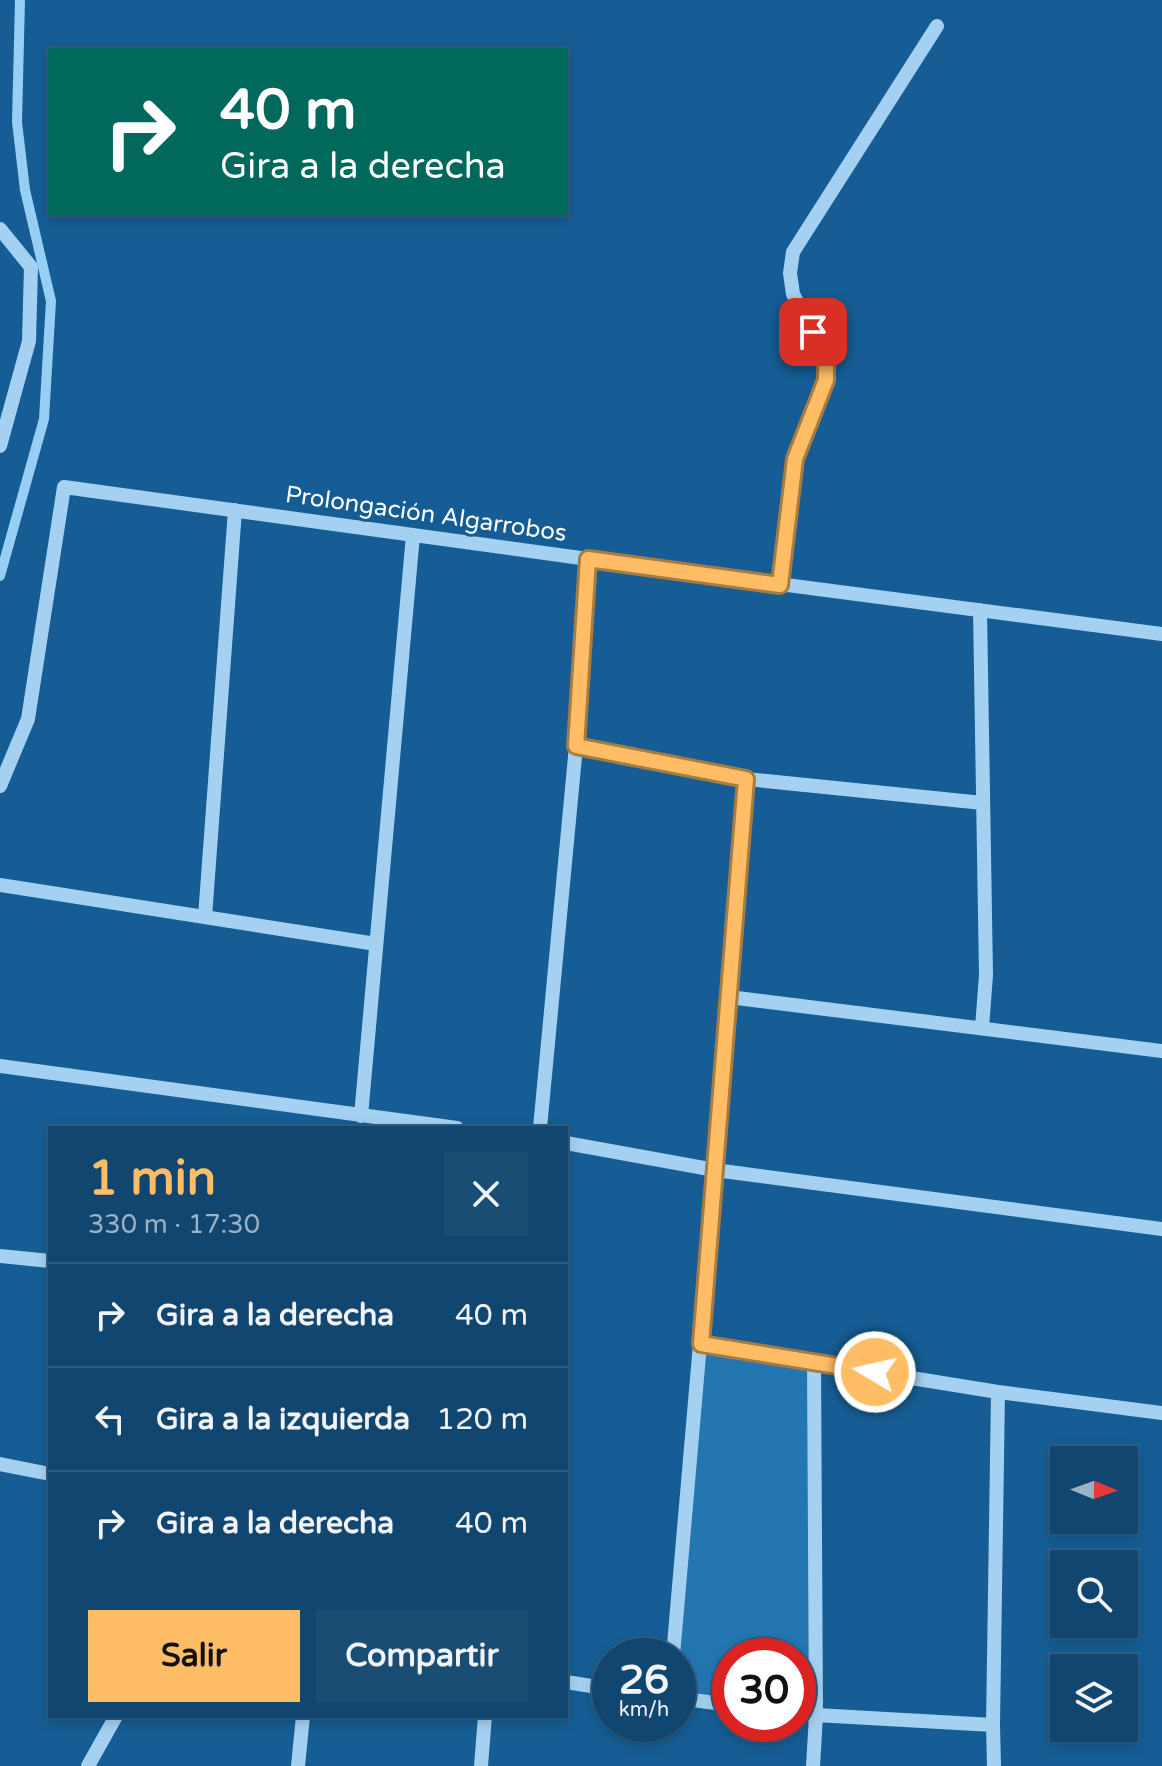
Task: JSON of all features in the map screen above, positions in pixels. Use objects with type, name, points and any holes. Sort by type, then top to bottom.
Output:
[{"type":"street","points":[[780,585],[795,459],[826,380],[823,351],[793,294],[790,273],[793,252],[937,26]]},
{"type":"street","points":[[0,229],[31,267],[29,341],[0,446]]},
{"type":"street","name":"Prolongación Algarrobos","points":[[0,786],[28,719],[64,487],[1162,634]]},
{"type":"street","points":[[205,917],[235,510]]},
{"type":"street","points":[[361,1116],[413,535]]},
{"type":"street","points":[[540,1126],[576,746],[588,559]]},
{"type":"street","points":[[980,610],[986,975],[982,1028]]},
{"type":"street","points":[[576,746],[746,779],[983,803]]},
{"type":"street","points":[[675,1638],[746,779]]},
{"type":"street","points":[[0,885],[376,944]]},
{"type":"street","points":[[729,997],[1162,1051]]},
{"type":"street","points":[[0,1066],[441,1126]]},
{"type":"street","points":[[568,1143],[715,1170],[1162,1229]]},
{"type":"street","points":[[0,1256],[48,1261]]},
{"type":"street","points":[[701,1344],[998,1392],[1162,1413]]},
{"type":"street","points":[[814,1362],[816,1638]]},
{"type":"street","points":[[994,1766],[998,1392]]},
{"type":"street","points":[[1,1465],[48,1474]]},
{"type":"street","points":[[568,1682],[592,1686]]},
{"type":"street","points":[[816,1716],[993,1725]]},
{"type":"street","points":[[88,1766],[115,1718]]},
{"type":"street","points":[[298,1766],[303,1718]]},
{"type":"street","points":[[481,1766],[485,1718]]},
{"type":"street","points":[[813,1766],[814,1742]]},
{"type":"shaded area","points":[[701,1353],[813,1371],[818,1721],[816,1638],[712,1638],[712,1698],[696,1694],[696,1638],[682,1638]]},
{"type":"waterway","points":[[0,576],[44,419],[51,301],[25,190],[17,122],[20,0]]},
{"type":"route","points":[[813,332],[823,351],[826,380],[795,459],[780,585],[588,559],[576,746],[746,779],[701,1344],[875,1372]]}]
